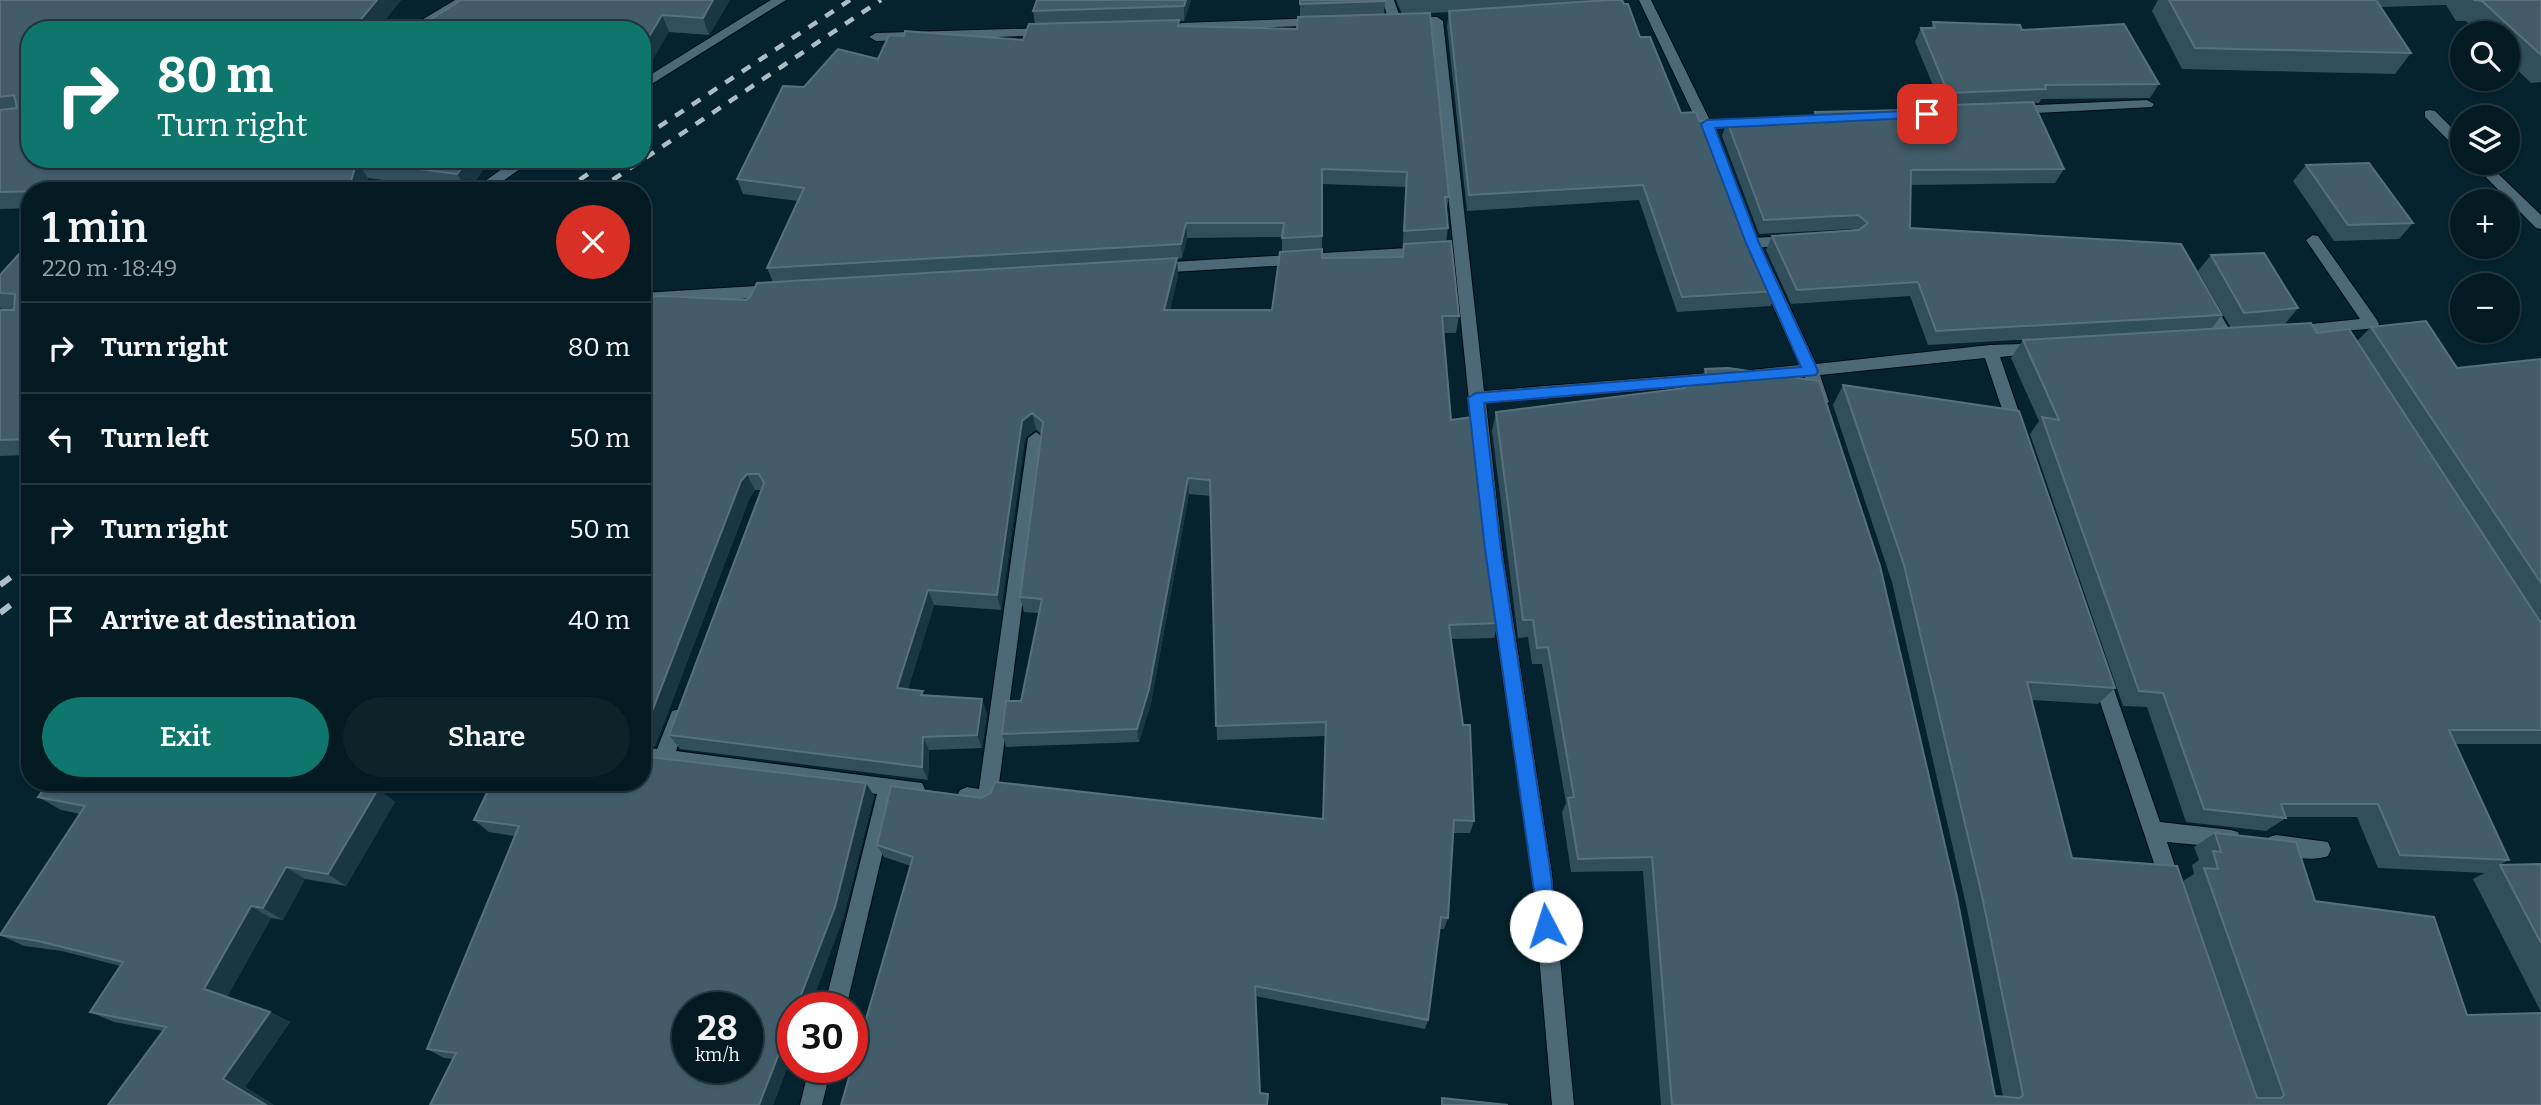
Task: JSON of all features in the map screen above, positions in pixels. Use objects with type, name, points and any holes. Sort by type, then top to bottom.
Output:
[{"type":"street","points":[[427,21],[464,0]]},
{"type":"street","points":[[651,80],[780,0]]},
{"type":"street","points":[[1388,0],[1388,20],[1443,20],[1449,251],[1476,398],[1493,549],[1542,875],[1563,1105]]},
{"type":"street","points":[[1642,4],[1714,124],[1721,160]]},
{"type":"street","points":[[1163,28],[1340,22]]},
{"type":"street","points":[[876,37],[1067,31]]},
{"type":"street","points":[[1996,111],[2147,104]]},
{"type":"street","points":[[2430,114],[2450,134]]},
{"type":"street","points":[[492,182],[513,168]]},
{"type":"street","points":[[2491,175],[2541,224]]},
{"type":"street","points":[[1802,240],[1750,237],[1811,371],[1828,424]]},
{"type":"street","points":[[2278,332],[2336,336],[2371,324],[2314,240]]},
{"type":"street","points":[[1143,269],[1449,251]]},
{"type":"street","points":[[651,298],[795,289]]},
{"type":"street","points":[[2199,290],[2224,334]]},
{"type":"street","points":[[1476,398],[1811,371],[2059,346]]},
{"type":"street","points":[[1990,351],[2025,454]]},
{"type":"street","points":[[651,757],[742,765],[987,799],[1036,438]]},
{"type":"street","points":[[2092,649],[2180,909]]},
{"type":"street","points":[[663,760],[687,694]]},
{"type":"street","points":[[839,992],[889,786]]},
{"type":"street","points":[[2153,831],[2321,849]]},
{"type":"street","points":[[811,1105],[816,1083]]},
{"type":"building","points":[[0,0],[377,0],[360,21],[21,21],[21,168],[355,168],[351,182],[21,182],[21,191],[0,192],[0,110],[17,108],[14,95],[0,97]]},
{"type":"building","points":[[461,0],[713,0],[703,18],[662,15],[651,33],[651,21],[428,21]]},
{"type":"building","points":[[1037,0],[1186,0],[1184,6],[1033,11]]},
{"type":"building","points":[[1300,0],[1385,0],[1385,1],[1300,4]]},
{"type":"building","points":[[1622,0],[1624,4],[1628,4],[1640,37],[1650,37],[1681,113],[1696,112],[1699,121],[1707,121],[1748,229],[1777,291],[1682,297],[1643,185],[1469,195],[1449,11]]},
{"type":"building","points":[[2169,0],[2376,0],[2411,53],[2195,48]]},
{"type":"building","points":[[2473,0],[2541,0],[2541,55],[2520,36],[2520,21],[2504,21],[2482,1]]},
{"type":"building","points":[[1430,13],[1449,197],[1445,197],[1448,228],[1404,231],[1407,172],[1322,169],[1322,236],[1282,238],[1284,223],[1186,223],[1181,244],[767,268],[804,188],[737,179],[783,86],[804,87],[838,49],[878,59],[889,35],[904,36],[905,31],[1023,40],[1029,24],[1179,20],[1178,26],[1297,29],[1298,17]]},
{"type":"building","points":[[1933,22],[2020,25],[2022,30],[2124,24],[2159,84],[2045,85],[2046,89],[1948,93],[1921,28],[1935,28]]},
{"type":"building","points":[[2033,102],[2064,169],[1911,170],[1910,228],[2181,244],[2222,315],[1936,331],[1918,282],[1797,290],[1772,236],[1859,230],[1868,223],[1858,215],[1764,220],[1727,121],[1817,119],[1815,112],[1956,109],[1954,105]]},
{"type":"building","points":[[2369,163],[2413,223],[2348,225],[2306,165]]},
{"type":"building","points":[[411,168],[462,168],[457,174]]},
{"type":"building","points":[[1451,241],[1459,316],[1442,316],[1451,420],[1473,417],[1498,623],[1449,625],[1463,725],[1470,725],[1474,821],[1454,820],[1448,918],[1441,917],[1428,1020],[1255,986],[1260,1093],[1268,1094],[1267,1105],[841,1105],[847,1083],[868,1083],[868,1012],[913,857],[877,845],[891,786],[981,798],[991,793],[995,782],[1323,819],[1326,722],[1216,726],[1210,480],[1188,478],[1149,689],[1137,729],[1002,734],[1006,701],[1021,701],[1042,599],[1020,597],[1043,422],[1032,413],[1022,421],[997,595],[928,590],[897,688],[923,691],[921,695],[982,699],[977,735],[923,737],[922,767],[669,735],[764,483],[759,474],[747,474],[741,481],[651,714],[651,297],[746,300],[757,283],[1177,258],[1164,310],[1272,310],[1280,252],[1322,249],[1322,258],[1403,257],[1404,244]]},
{"type":"building","points":[[21,252],[21,439],[0,440],[0,310],[14,310],[15,294],[0,293],[0,275]]},
{"type":"building","points":[[2264,253],[2298,308],[2244,313],[2211,255]]},
{"type":"building","points":[[2426,321],[2457,368],[2541,359],[2541,583],[2371,327]]},
{"type":"building","points":[[2311,323],[2317,333],[2349,329],[2541,623],[2541,730],[2449,730],[2509,860],[2400,855],[2378,804],[2281,804],[2286,818],[2204,809],[2163,693],[2139,691],[2042,417],[2059,420],[2023,340]]},
{"type":"building","points":[[1728,368],[1819,381],[1880,566],[1957,897],[1995,1096],[2020,1098],[2023,1095],[1982,896],[1904,565],[1843,385],[2019,411],[2115,688],[2027,682],[2072,858],[2177,866],[2257,1098],[2281,1098],[2284,1095],[2204,868],[2218,869],[2213,851],[2221,852],[2215,833],[2296,842],[2315,901],[2434,917],[2467,1015],[2541,1013],[2541,1105],[1672,1105],[1652,857],[1578,859],[1568,798],[1574,797],[1548,647],[1537,648],[1533,620],[1523,620],[1496,412],[1685,388],[1683,385],[1708,381],[1705,369]]},
{"type":"building","points":[[651,757],[866,783],[835,907],[802,992],[777,992],[777,1058],[759,1105],[430,1105],[456,1053],[427,1049],[519,826],[474,820],[488,791],[651,791]]},
{"type":"building","points":[[42,791],[377,791],[328,874],[286,867],[263,908],[251,906],[204,989],[270,1012],[223,1079],[266,1105],[108,1105],[166,1027],[90,1012],[123,962],[38,941],[0,935],[85,806],[38,797]]},
{"type":"building","points":[[2541,864],[2541,943],[2500,865]]},
{"type":"building","points":[[1442,1098],[1508,1105],[1442,1105]]},
{"type":"railway","points":[[651,132],[850,0]]},
{"type":"railway","points":[[651,154],[881,0]]},
{"type":"railway","points":[[576,182],[597,168]]},
{"type":"railway","points":[[609,182],[630,168]]},
{"type":"railway","points":[[0,585],[21,570]]},
{"type":"railway","points":[[0,613],[21,597]]},
{"type":"route","points":[[1546,926],[1542,875],[1493,549],[1476,398],[1811,371],[1752,243],[1707,124],[1927,114]]}]
